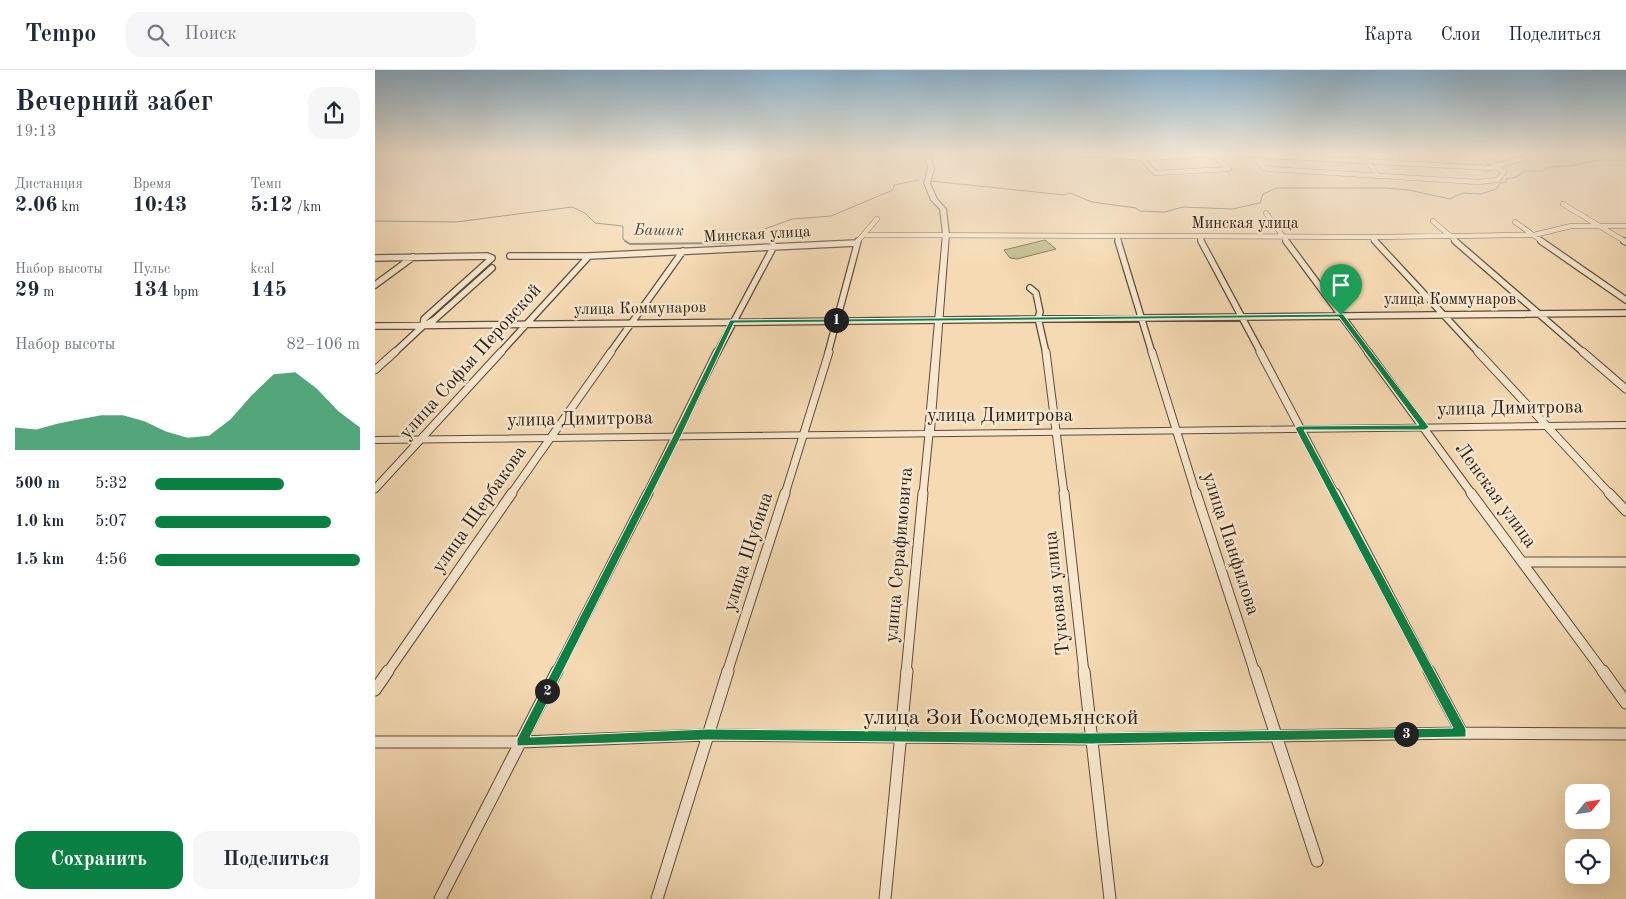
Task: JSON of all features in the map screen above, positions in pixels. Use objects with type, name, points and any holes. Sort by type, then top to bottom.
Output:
[{"type":"street","name":"улица Серафимовича","points":[[885,899],[940,319],[946,234],[943,209],[934,200],[931,193]]},
{"type":"street","points":[[1563,204],[1626,242]]},
{"type":"street","name":"Ленская улица","points":[[1266,213],[1626,703]]},
{"type":"street","name":"улица Шубина","points":[[657,899],[707,735],[804,435],[838,320],[856,243],[877,219]]},
{"type":"street","points":[[1433,221],[1626,389]]},
{"type":"street","points":[[1515,222],[1626,300]]},
{"type":"street","name":"Минская улица","points":[[863,235],[1372,237],[1534,235],[1571,226],[1626,226]]},
{"type":"street","name":"улица Панфилова","points":[[1117,236],[1175,430],[1317,861]]},
{"type":"street","points":[[1199,236],[1462,733]]},
{"type":"street","points":[[1372,237],[1626,511]]},
{"type":"street","name":"Минская улица","points":[[510,256],[589,256],[856,243]]},
{"type":"street","points":[[440,899],[677,436],[732,321],[774,246]]},
{"type":"street","name":"улица Щербакова","points":[[375,690],[550,437],[683,251]]},
{"type":"street","points":[[375,258],[487,256],[492,258],[424,319],[423,326]]},
{"type":"street","name":"улица Софьи Перовской","points":[[375,489],[589,256]]},
{"type":"street","points":[[375,285],[413,257]]},
{"type":"street","points":[[375,370],[423,326],[434,320],[492,268]]},
{"type":"street","points":[[472,277],[482,277]]},
{"type":"street","name":"Туковая улица","points":[[1030,288],[1036,293],[1040,312],[1038,318],[1045,342],[1057,433],[1109,899]]},
{"type":"street","name":"улица Коммунаров","points":[[375,326],[1626,312]]},
{"type":"street","name":"улица Димитрова","points":[[375,440],[1626,425]]},
{"type":"street","points":[[1523,562],[1626,562]]},
{"type":"street","name":"улица Зои Космодемьянской","points":[[375,742],[521,742],[707,735],[1091,739],[1462,733],[1626,734]]},
{"type":"shaded area","points":[[1045,240],[1056,249],[1017,259],[1010,258],[1004,250]]},
{"type":"waterway","name":"Башик","points":[[729,242],[792,219],[831,216],[887,193]]},
{"type":"waterway","name":"Башик","points":[[1042,193],[1064,195],[1070,193],[1092,202],[1136,208],[1140,211],[1165,212],[1183,207],[1232,209],[1260,203],[1263,194],[1266,193]]},
{"type":"waterway","name":"Башик","points":[[1421,193],[1450,199],[1463,193],[1485,193]]},
{"type":"waterway","name":"Башик","points":[[375,221],[456,222],[572,207],[585,213],[595,223],[623,226],[623,239],[627,242]]},
{"type":"waterway","name":"Башик","points":[[625,241],[630,244],[725,243],[734,241]]},
{"type":"route","points":[[1341,315],[1425,427],[1299,428],[1462,733],[1091,739],[707,735],[521,742],[677,436],[732,321],[1341,315]]}]
